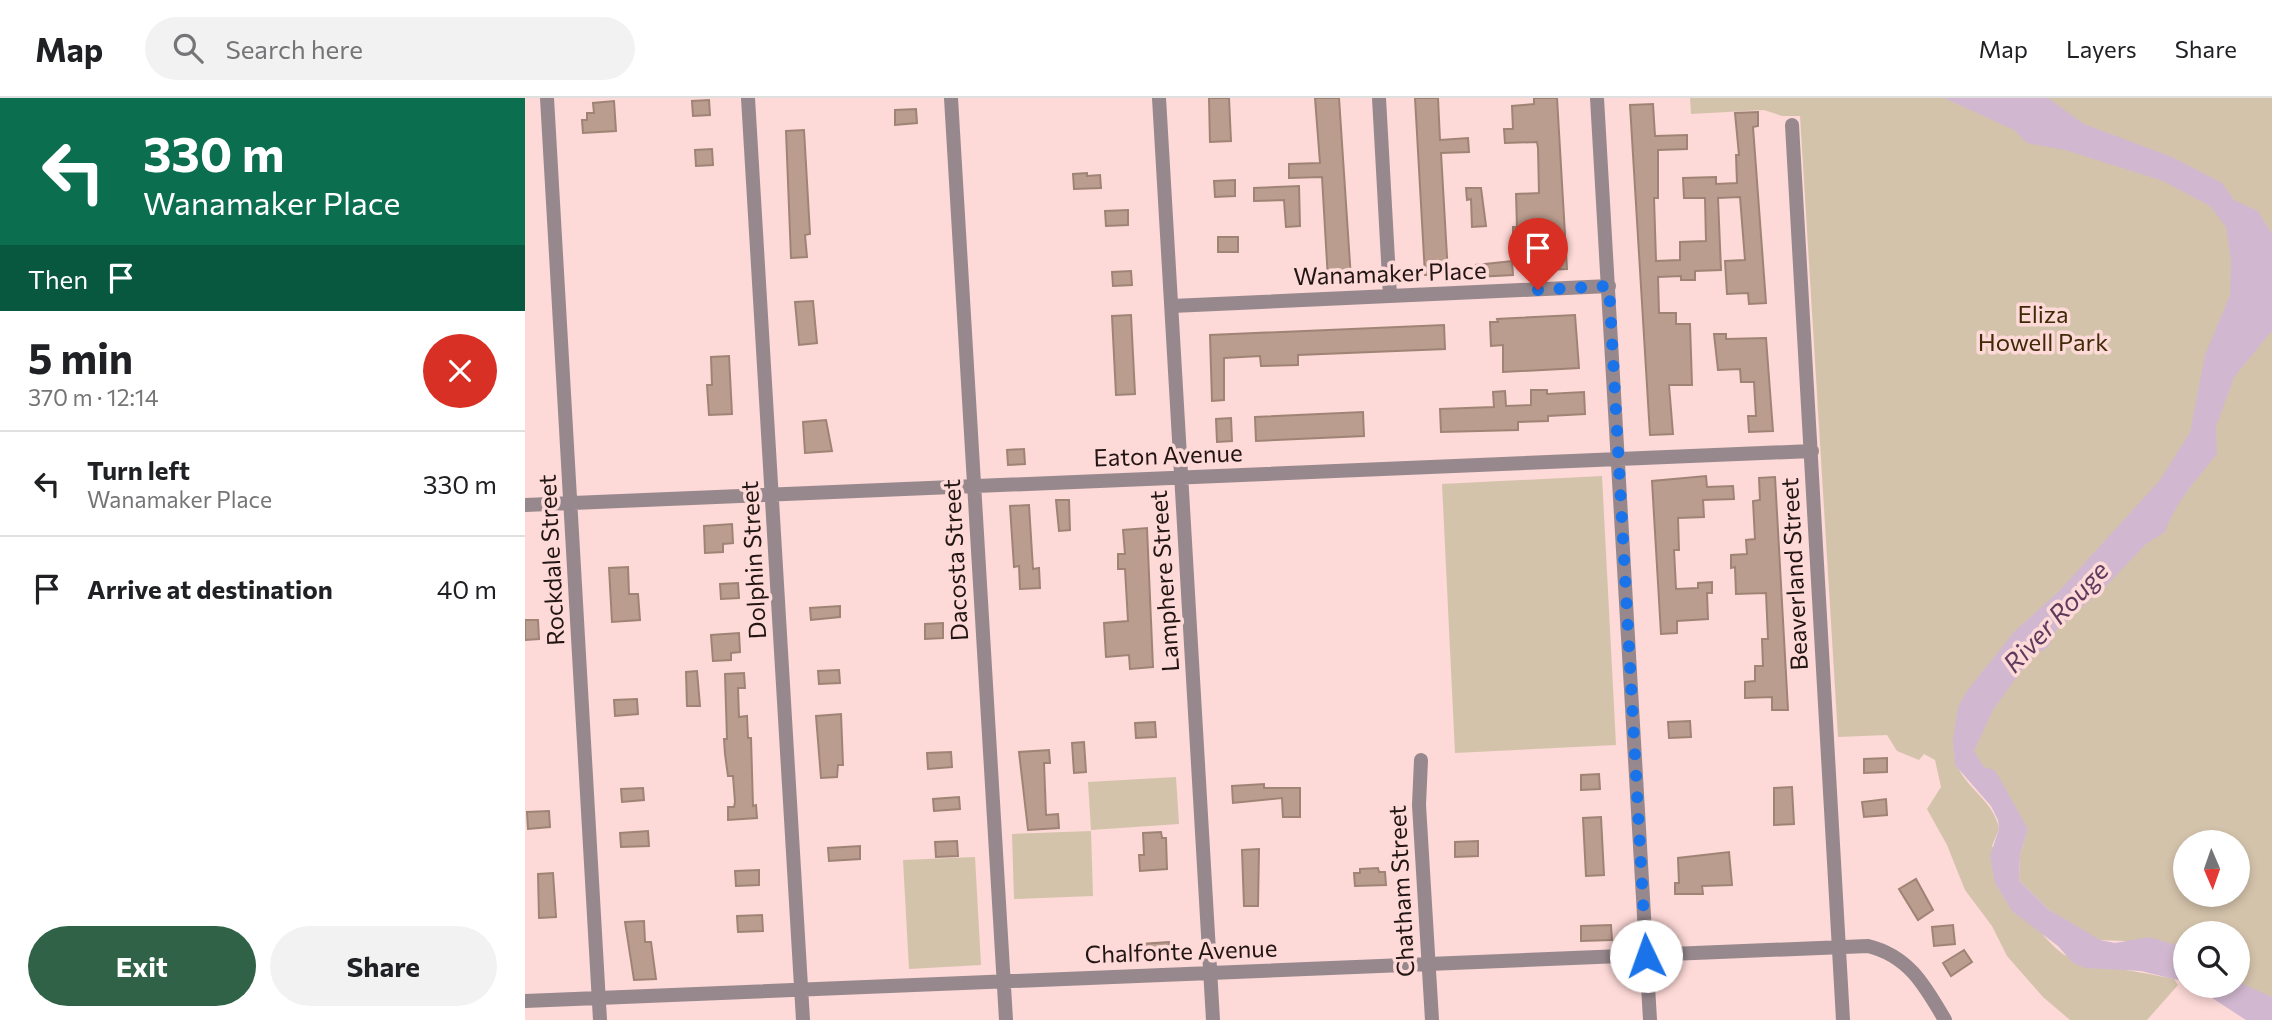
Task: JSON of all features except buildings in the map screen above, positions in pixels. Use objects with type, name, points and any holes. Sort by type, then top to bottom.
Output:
[{"type":"street","name":"Rockdale Street","points":[[547,98],[600,1020]]},
{"type":"street","name":"Dolphin Street","points":[[748,98],[774,495],[803,1020]]},
{"type":"street","name":"Dacosta Street","points":[[951,98],[1006,1020]]},
{"type":"street","name":"Lamphere Street","points":[[1159,98],[1213,1020]]},
{"type":"street","points":[[1379,98],[1390,296]]},
{"type":"street","points":[[1597,98],[1620,459],[1650,1020]]},
{"type":"street","name":"Beaverland Street","points":[[1793,125],[1828,791],[1843,1020]]},
{"type":"street","name":"Wanamaker Place","points":[[1173,306],[1609,286]]},
{"type":"street","name":"Eaton Avenue","points":[[525,505],[1812,451]]},
{"type":"street","name":"Chatham Street","points":[[1421,760],[1419,805],[1432,1020]]},
{"type":"street","name":"Chalfonte Avenue","points":[[525,1001],[1868,946],[1897,956],[1921,980],[1945,1020]]},
{"type":"green space","name":"Eliza Howell Park","points":[[1690,98],[2272,98],[2272,1010],[2250,994],[2250,921],[2173,921],[2173,958],[2125,941],[2100,940],[2048,909],[2019,880],[2020,855],[2026,835],[1954,752],[1961,773],[1996,818],[1999,829],[1992,846],[2031,919],[2051,944],[2072,958],[2173,979],[2173,991],[2147,1020],[2070,1020],[2043,997],[2007,956],[1992,926],[1965,890],[1947,845],[1927,809],[1941,787],[1935,760],[1924,754],[1919,760],[1897,751],[1887,735],[1838,737],[1800,116],[1782,116],[1764,110],[1691,114]]},
{"type":"green space","points":[[1602,476],[1616,745],[1455,753],[1442,484]]},
{"type":"green space","points":[[1176,777],[1179,824],[1091,830],[1088,782]]},
{"type":"green space","points":[[1091,831],[1093,896],[1014,899],[1012,834]]},
{"type":"green space","points":[[975,857],[981,965],[909,969],[903,860]]},
{"type":"water","name":"River Rouge","points":[[1944,98],[2048,98],[2084,124],[2172,157],[2222,183],[2234,200],[2258,211],[2272,234],[2272,331],[2234,377],[2216,427],[2217,454],[2181,500],[2165,532],[2146,544],[2105,587],[2057,629],[2048,647],[2031,657],[1993,710],[1974,751],[1984,767],[1994,770],[1999,777],[2028,829],[2020,855],[2019,880],[2048,909],[2100,940],[2115,943],[2149,937],[2173,944],[2173,979],[2141,971],[2085,968],[2073,963],[2058,946],[2012,911],[1995,883],[1990,856],[1999,829],[1998,820],[1991,806],[1955,765],[1953,740],[1958,707],[1967,691],[2014,632],[2060,590],[2160,480],[2190,432],[2205,355],[2230,295],[2231,260],[2226,227],[2210,206],[2163,181],[2065,150],[2027,143],[2014,130]]},
{"type":"water","points":[[2250,987],[2272,997],[2272,1020],[2246,1020],[2212,998],[2250,998]]},
{"type":"route","points":[[1538,290],[1609,286],[1646,956]]}]
